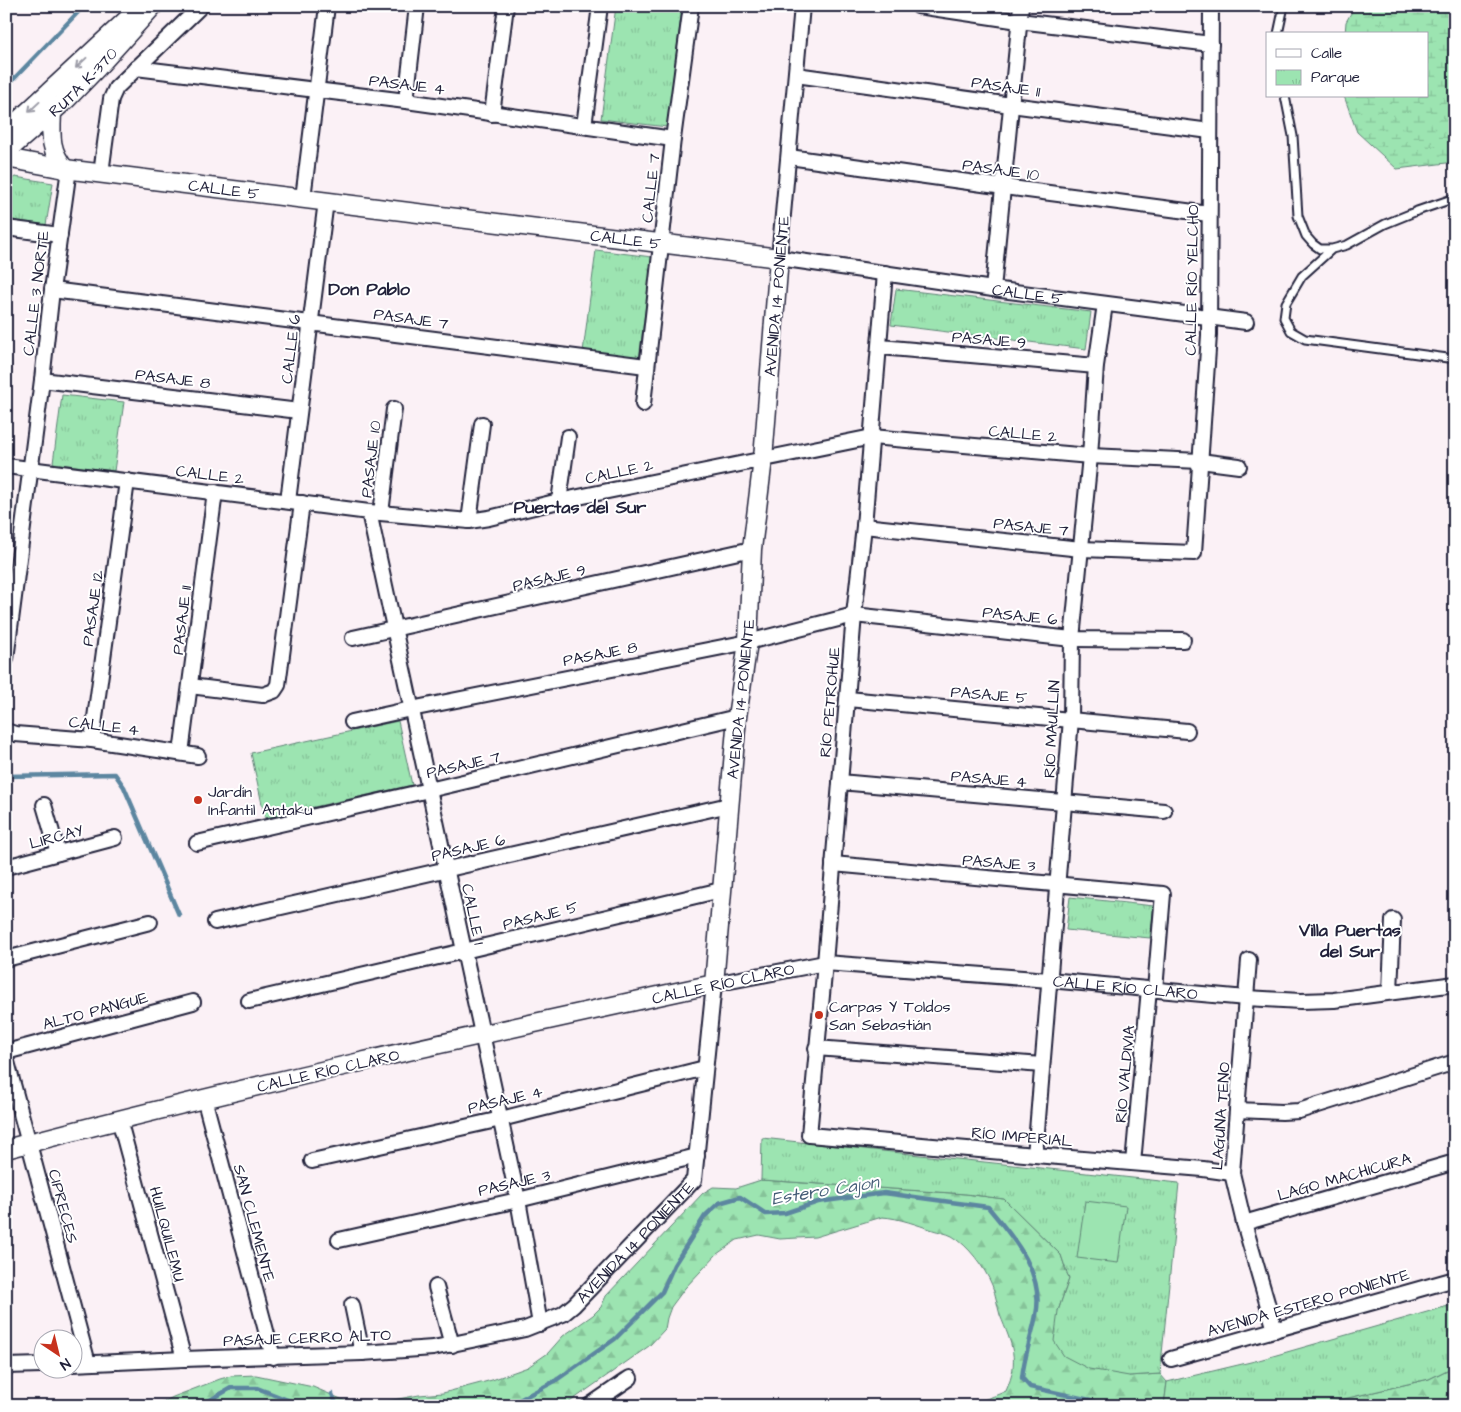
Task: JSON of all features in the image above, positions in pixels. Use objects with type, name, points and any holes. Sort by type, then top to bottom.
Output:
[{"type":"street","name":"RUTA K-370","points":[[6,132],[142,6]]},
{"type":"street","name":"RUTA K-370","points":[[6,152],[52,112],[97,68],[153,6]]},
{"type":"street","points":[[101,173],[111,99],[116,88],[201,6]]},
{"type":"street","points":[[303,198],[327,6]]},
{"type":"street","points":[[406,101],[418,6]]},
{"type":"street","points":[[492,114],[506,6]]},
{"type":"street","points":[[584,126],[600,6]]},
{"type":"street","name":"CALLE 7","points":[[643,404],[673,139],[691,6]]},
{"type":"street","name":"AVENIDA 14 PONIENTE","points":[[540,1324],[563,1314],[574,1305],[694,1180],[714,984],[737,717],[748,642],[752,549],[763,459],[802,6]]},
{"type":"street","points":[[918,6],[1020,21],[1211,44]]},
{"type":"street","points":[[993,289],[1021,6]]},
{"type":"street","name":"CALLE RÍO YELCHO","points":[[1194,553],[1209,335],[1212,6]]},
{"type":"street","name":"PASAJE 4","points":[[136,68],[406,101],[673,139]]},
{"type":"street","name":"PASAJE 11","points":[[796,74],[1210,131]]},
{"type":"street","points":[[52,112],[50,135],[52,144],[59,162],[67,169]]},
{"type":"street","name":"PASAJE 10","points":[[789,157],[1209,214]]},
{"type":"street","name":"CALLE 5","points":[[6,158],[67,169],[779,258],[993,289],[1246,322]]},
{"type":"street","name":"CALLE 3 NORTE","points":[[6,659],[67,169]]},
{"type":"street","name":"CALLE 6","points":[[190,686],[263,695],[274,691],[279,681],[295,502],[299,411],[326,201]]},
{"type":"street","points":[[6,228],[60,235]]},
{"type":"street","name":"RÍO PETROHUE","points":[[809,1135],[854,615],[880,347],[885,273]]},
{"type":"street","name":"PASAJE 7","points":[[52,290],[646,366]]},
{"type":"street","name":"RÍO MAULLÍN","points":[[1035,1156],[1071,719],[1072,638],[1090,456],[1096,366],[1105,304]]},
{"type":"street","name":"PASAJE 9","points":[[880,347],[1096,366]]},
{"type":"street","name":"PASAJE 8","points":[[42,380],[299,411]]},
{"type":"street","name":"PASAJE 10","points":[[375,513],[394,410]]},
{"type":"street","points":[[469,521],[482,424]]},
{"type":"street","points":[[559,501],[568,437]]},
{"type":"street","name":"CALLE 2","points":[[6,466],[375,513],[469,521],[872,437],[1090,456],[1200,461],[1240,466]]},
{"type":"street","name":"PASAJE 12","points":[[92,740],[127,481]]},
{"type":"street","name":"PASAJE 11","points":[[181,753],[215,492]]},
{"type":"street","name":"CALLE 1","points":[[375,513],[394,629],[518,1200],[540,1324]]},
{"type":"street","name":"PASAJE 7","points":[[864,526],[1081,549],[1194,553]]},
{"type":"street","name":"PASAJE 9","points":[[354,638],[752,549]]},
{"type":"street","name":"PASAJE 8","points":[[352,722],[412,708],[748,642],[854,615]]},
{"type":"street","name":"PASAJE 6","points":[[854,615],[1072,638],[1183,640]]},
{"type":"street","name":"PASAJE 5","points":[[848,699],[1187,731]]},
{"type":"street","name":"PASAJE 7","points":[[197,843],[737,717]]},
{"type":"street","name":"CALLE 4","points":[[6,731],[15,734],[92,740],[198,756]]},
{"type":"street","name":"PASAJE 4","points":[[840,782],[1164,811]]},
{"type":"street","points":[[44,805],[58,854]]},
{"type":"street","name":"PASAJE 6","points":[[215,922],[729,805]]},
{"type":"street","name":"LIRCAY","points":[[6,867],[115,838]]},
{"type":"street","name":"PASAJE 3","points":[[833,864],[1163,894]]},
{"type":"street","name":"PASAJE 5","points":[[249,1001],[464,952],[721,890]]},
{"type":"street","name":"RÍO VALDIVIA","points":[[1133,1163],[1163,894]]},
{"type":"street","points":[[1390,992],[1393,920]]},
{"type":"street","points":[[6,959],[150,922]]},
{"type":"street","name":"LAGUNA TENO","points":[[1249,960],[1232,1173],[1275,1330]]},
{"type":"street","name":"CALLE RÍO CLARO","points":[[6,1149],[204,1098],[482,1034],[714,984],[825,963],[1300,1001],[1334,1000],[1455,984]]},
{"type":"street","name":"ALTO PANGUE","points":[[6,1052],[193,1002]]},
{"type":"street","points":[[816,1048],[1042,1065]]},
{"type":"street","name":"CIPRECES","points":[[6,1058],[88,1364]]},
{"type":"street","points":[[1237,1110],[1299,1111],[1455,1062]]},
{"type":"street","name":"PASAJE 4","points":[[312,1162],[500,1119],[705,1068]]},
{"type":"street","name":"SAN CLEMENTE","points":[[204,1098],[273,1356]]},
{"type":"street","name":"HUILQUILEMU","points":[[119,1119],[184,1359]]},
{"type":"street","name":"RÍO IMPERIAL","points":[[809,1135],[1232,1173]]},
{"type":"street","name":"PASAJE 3","points":[[339,1240],[518,1200],[697,1156]]},
{"type":"street","name":"LAGO MACHICURA","points":[[1244,1222],[1455,1162]]},
{"type":"street","name":"AVENIDA ESTERO PONIENTE","points":[[1171,1359],[1455,1279]]},
{"type":"street","points":[[436,1287],[452,1345]]},
{"type":"street","points":[[352,1305],[362,1353]]},
{"type":"street","name":"PASAJE CERRO ALTO","points":[[82,1364],[362,1353],[433,1348],[525,1329],[540,1324]]},
{"type":"street","points":[[6,1366],[32,1365]]},
{"type":"street","points":[[589,1406],[630,1378]]},
{"type":"lane","points":[[1278,32],[1284,6]]},
{"type":"lane","points":[[1285,98],[1293,136],[1298,216],[1306,236],[1313,244],[1320,248],[1332,249],[1347,245],[1385,224],[1455,198]]},
{"type":"lane","points":[[1332,249],[1302,276],[1286,303],[1284,318],[1291,331],[1305,339],[1455,359]]},
{"type":"green space","points":[[616,6],[659,6],[682,9],[667,127],[601,119]]},
{"type":"green space","points":[[1355,6],[1455,6],[1455,162],[1397,169],[1357,132],[1345,98],[1428,98],[1428,32],[1345,32],[1346,22]]},
{"type":"green space","points":[[15,177],[53,183],[46,225],[6,219],[6,182]]},
{"type":"green space","points":[[596,250],[652,257],[639,359],[583,352]]},
{"type":"green space","points":[[896,289],[1091,312],[1086,349],[891,325]]},
{"type":"green space","points":[[62,395],[124,402],[114,471],[53,463]]},
{"type":"green space","points":[[398,721],[412,785],[265,818],[251,753]]},
{"type":"green space","points":[[1070,897],[1154,906],[1150,938],[1066,930]]},
{"type":"green space","points":[[762,1138],[1179,1183],[1160,1374],[1129,1376],[1089,1369],[1064,1356],[1054,1341],[1058,1311],[1069,1279],[1061,1255],[1004,1199],[966,1194],[761,1180]]},
{"type":"green space","points":[[761,1180],[966,1194],[1004,1199],[1061,1255],[1069,1279],[1058,1311],[1129,1376],[1160,1374],[1167,1382],[1164,1406],[923,1406],[934,1403],[956,1405],[971,1403],[1006,1391],[1013,1370],[1013,1352],[1000,1315],[995,1292],[985,1271],[970,1251],[950,1235],[902,1220],[882,1217],[815,1237],[780,1239],[759,1235],[737,1240],[717,1254],[685,1288],[671,1307],[665,1329],[649,1346],[564,1406],[156,1406],[173,1397],[231,1376],[256,1375],[313,1387],[348,1402],[361,1404],[443,1393],[492,1380],[528,1367],[548,1353],[563,1336],[593,1315],[601,1307],[606,1296],[703,1193],[713,1187],[736,1188]]},
{"type":"green space","points":[[1085,1201],[1126,1206],[1118,1263],[1077,1258]]},
{"type":"green space","points":[[1455,1304],[1455,1366],[1429,1379],[1314,1406],[1164,1406],[1167,1382],[1259,1360]]},
{"type":"green space","points":[[1455,1366],[1455,1406],[1314,1406],[1429,1379]]},
{"type":"waterway","points":[[6,87],[84,6]]},
{"type":"waterway","points":[[6,776],[115,774],[124,787],[179,915]]},
{"type":"waterway","name":"Estero Cajon","points":[[508,1406],[555,1381],[615,1339],[662,1292],[674,1265],[705,1216],[719,1203],[740,1197],[766,1214],[785,1213],[818,1202],[884,1193],[988,1207],[1017,1243],[1025,1256],[1036,1285],[1038,1300],[1036,1315],[1024,1362],[1022,1378],[1030,1387],[1090,1400],[1104,1406]]},
{"type":"waterway","name":"Estero Cajon","points":[[200,1406],[231,1388],[257,1388],[303,1406]]},
{"type":"waterway","points":[[332,1394],[337,1406]]},
{"type":"place","name":"Jardín Infantil Antaku","points":[[198,800]]},
{"type":"place","name":"Carpas Y Toldos San Sebastián","points":[[819,1015]]},
{"type":"district","name":"Don Pablo","points":[[369,289]]},
{"type":"district","name":"Puertas del Sur","points":[[580,507]]},
{"type":"district","name":"Villa Puertas del Sur","points":[[1350,940]]}]
